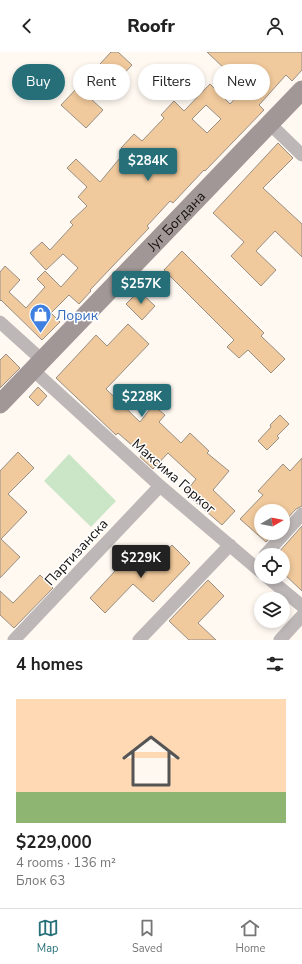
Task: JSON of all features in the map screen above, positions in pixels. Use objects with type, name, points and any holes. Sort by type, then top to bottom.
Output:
[{"type":"street","name":"Југ Богдана","points":[[0,404],[302,90]]},
{"type":"street","points":[[270,124],[302,155]]},
{"type":"street","name":"Максима Горког","points":[[0,322],[37,365],[160,486],[230,545],[254,562]]},
{"type":"street","name":"Партизанска","points":[[14,640],[160,486]]},
{"type":"street","points":[[271,548],[302,514]]},
{"type":"street","points":[[140,640],[230,545]]},
{"type":"street","points":[[275,584],[302,606]]},
{"type":"street","points":[[280,640],[302,616]]},
{"type":"green space","points":[[69,454],[116,501],[91,527],[44,481]]},
{"type":"building","points":[[111,52],[118,52],[132,65],[130,67],[130,64],[100,64]]},
{"type":"building","points":[[207,52],[302,52],[302,70],[292,81],[286,75],[270,93],[270,64],[220,64]]},
{"type":"building","points":[[210,84],[213,87],[213,100],[226,100],[230,104],[234,100],[264,100],[259,105],[264,110],[173,203],[170,201],[147,226],[149,228],[90,290],[91,291],[79,304],[69,295],[51,313],[60,322],[42,340],[1,300],[0,301],[0,272],[5,266],[20,280],[9,292],[26,308],[45,287],[37,279],[45,271],[61,287],[78,268],[63,254],[46,270],[30,253],[42,242],[50,250],[73,225],[70,222],[87,206],[78,197],[87,187],[67,168],[76,159],[100,182],[125,152],[121,148],[134,134],[142,141],[164,118],[161,115],[174,101],[184,111],[195,100],[205,100],[205,89]],"holes":[[[206,105],[221,119],[207,133],[192,119]]]},
{"type":"building","points":[[73,92],[73,100],[92,100],[103,110],[86,128],[61,105]]},
{"type":"building","points":[[278,143],[293,158],[263,188],[302,224],[302,257],[275,231],[256,251],[276,270],[261,286],[231,256],[244,242],[213,213]]},
{"type":"building","points":[[182,251],[264,333],[261,336],[285,359],[271,373],[248,350],[239,358],[227,347],[234,340],[164,270]]},
{"type":"building","points":[[139,291],[155,306],[142,320],[126,304]]},
{"type":"building","points":[[128,324],[149,344],[106,389],[140,422],[153,405],[165,415],[159,422],[181,443],[190,433],[209,451],[207,453],[229,471],[213,490],[235,511],[222,525],[185,493],[196,479],[168,453],[153,469],[140,457],[142,454],[118,433],[116,435],[56,378],[96,335],[107,346]]},
{"type":"building","points":[[6,354],[20,368],[0,388],[0,360]]},
{"type":"building","points":[[38,387],[47,396],[38,406],[29,397]]},
{"type":"building","points":[[280,415],[289,424],[277,436],[279,438],[267,450],[258,441]]},
{"type":"building","points":[[18,452],[34,468],[8,494],[27,512],[1,539],[20,557],[0,578],[0,471]]},
{"type":"building","points":[[302,458],[302,506],[296,509],[290,515],[290,504],[254,504],[263,495],[258,491],[283,464],[290,471]]},
{"type":"building","points":[[254,504],[254,531],[240,519]]},
{"type":"building","points":[[302,526],[302,591],[290,580],[290,548],[282,548]]},
{"type":"building","points":[[172,545],[190,563],[153,602],[133,584],[105,613],[90,598],[128,557],[145,573]]},
{"type":"building","points":[[40,575],[53,588],[14,628],[0,615],[0,591],[13,603]]},
{"type":"building","points":[[208,580],[224,596],[198,623],[216,640],[189,640],[169,621]]},
{"type":"place","name":"Лорик","points":[[41,334]]}]
